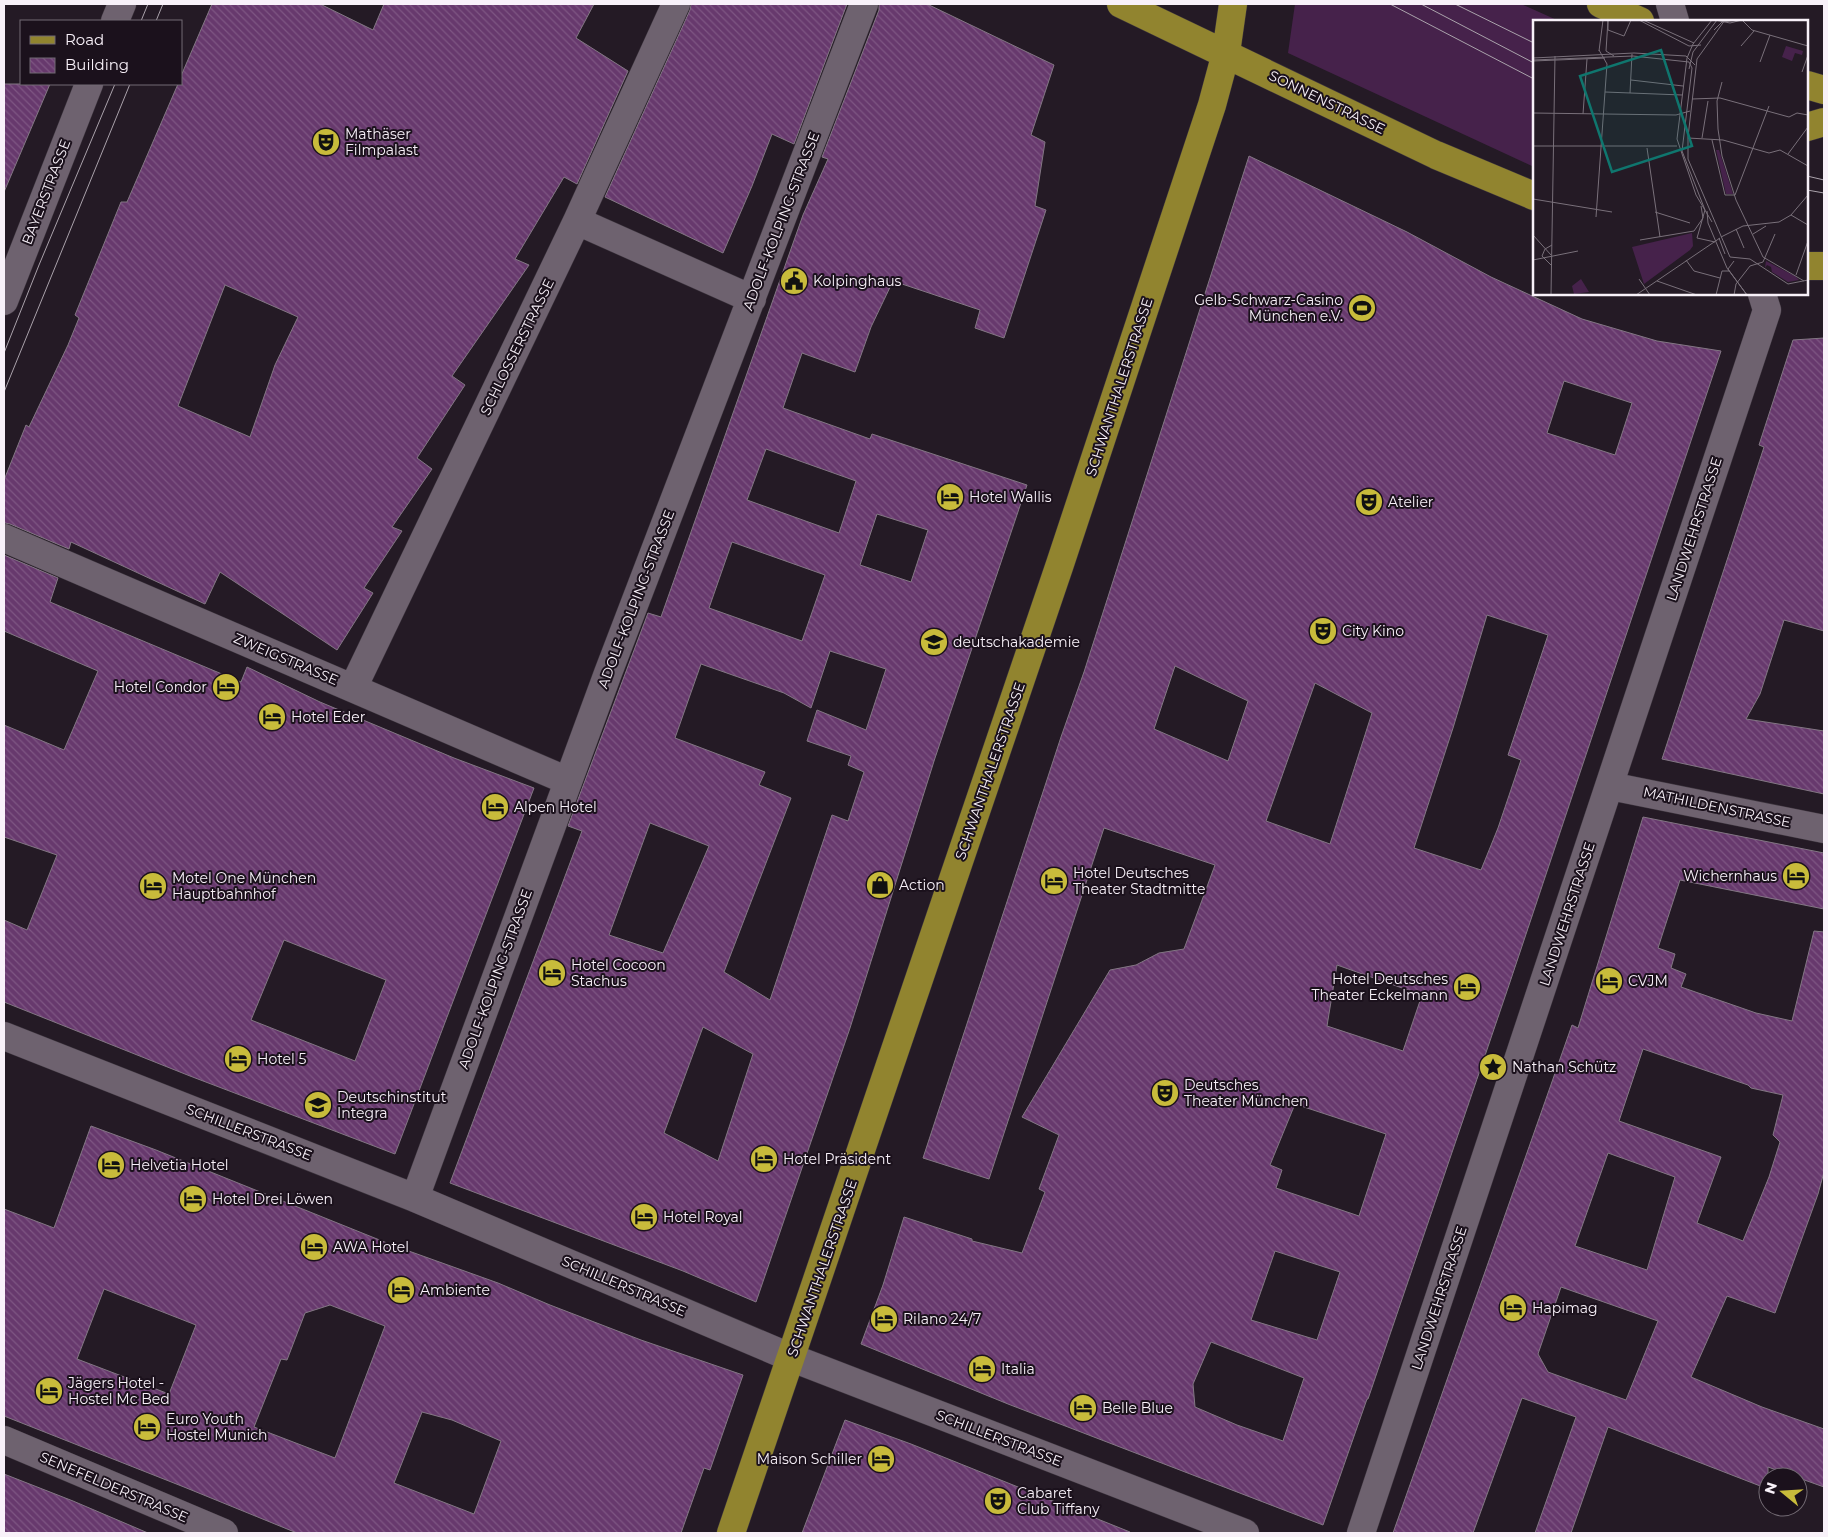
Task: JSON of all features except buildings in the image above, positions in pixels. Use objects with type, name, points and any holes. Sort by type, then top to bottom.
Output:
[{"type":"main road","name":"SONNENSTRASSE","points":[[1121,4],[1436,155],[1533,196]]},
{"type":"main road","name":"SCHWANTHALERSTRASSE","points":[[731,1533],[792,1358],[1099,448],[1212,105],[1226,54],[1233,4]]},
{"type":"main road","points":[[1601,4],[1638,20]]},
{"type":"main road","points":[[1808,85],[1824,90]]},
{"type":"main road","points":[[1808,127],[1824,122]]},
{"type":"main road","points":[[1808,266],[1824,266]]},
{"type":"street","points":[[115,20],[122,4]]},
{"type":"street","name":"SCHLOSSERSTRASSE","points":[[353,688],[577,222],[676,4]]},
{"type":"street","name":"ADOLF-KOLPING-STRASSE","points":[[415,1198],[568,781],[864,4]]},
{"type":"street","points":[[1670,4],[1675,20]]},
{"type":"street","name":"BAYERSTRASSE","points":[[4,301],[89,85]]},
{"type":"street","points":[[577,222],[752,299]]},
{"type":"street","name":"LANDWEHRSTRASSE","points":[[1361,1533],[1767,310],[1762,295]]},
{"type":"street","name":"ZWEIGSTRASSE","points":[[4,538],[568,781]]},
{"type":"street","name":"MATHILDENSTRASSE","points":[[1610,786],[1824,829]]},
{"type":"street","name":"SCHILLERSTRASSE","points":[[4,1036],[415,1198],[792,1358],[1245,1533]]},
{"type":"street","name":"SENEFELDERSTRASSE","points":[[4,1440],[224,1533]]},
{"type":"shaded area","points":[[1295,4],[1521,4],[1557,20],[1533,20],[1533,167],[1288,53]]},
{"type":"tram line","points":[[141,20],[148,4]]},
{"type":"tram line","points":[[156,20],[163,4]]},
{"type":"tram line","points":[[1390,4],[1533,78]]},
{"type":"tram line","points":[[1421,4],[1533,62]]},
{"type":"tram line","points":[[1455,4],[1533,43]]},
{"type":"tram line","points":[[4,353],[115,85]]},
{"type":"tram line","points":[[4,392],[130,85]]},
{"type":"tram line","points":[[1808,176],[1824,180]]},
{"type":"tram line","points":[[1808,190],[1824,193]]},
{"type":"place","name":"Mathäser Filmpalast","points":[[326,142]]},
{"type":"place","name":"Kolpinghaus","points":[[794,281]]},
{"type":"place","name":"Gelb-Schwarz-Casino München e.V.","points":[[1362,308]]},
{"type":"place","name":"Hotel Wallis","points":[[950,497]]},
{"type":"place","name":"Atelier","points":[[1369,502]]},
{"type":"place","name":"City Kino","points":[[1323,631]]},
{"type":"place","name":"deutschakademie","points":[[934,642]]},
{"type":"place","name":"Hotel Condor","points":[[226,687]]},
{"type":"place","name":"Hotel Eder","points":[[272,717]]},
{"type":"place","name":"Alpen Hotel","points":[[495,807]]},
{"type":"place","name":"Wichernhaus","points":[[1796,876]]},
{"type":"place","name":"Hotel Deutsches Theater Stadtmitte","points":[[1054,881]]},
{"type":"place","name":"Action","points":[[880,885]]},
{"type":"place","name":"Motel One München Hauptbahnhof","points":[[153,886]]},
{"type":"place","name":"Hotel Cocoon Stachus","points":[[552,973]]},
{"type":"place","name":"CVJM","points":[[1609,981]]},
{"type":"place","name":"Hotel Deutsches Theater Eckelmann","points":[[1467,987]]},
{"type":"place","name":"Hotel 5","points":[[238,1059]]},
{"type":"place","name":"Nathan Schütz","points":[[1493,1067]]},
{"type":"place","name":"Deutsches Theater München","points":[[1165,1093]]},
{"type":"place","name":"Deutschinstitut Integra","points":[[318,1105]]},
{"type":"place","name":"Hotel Präsident","points":[[764,1159]]},
{"type":"place","name":"Helvetia Hotel","points":[[111,1165]]},
{"type":"place","name":"Hotel Drei Löwen","points":[[193,1199]]},
{"type":"place","name":"Hotel Royal","points":[[644,1217]]},
{"type":"place","name":"AWA Hotel","points":[[314,1247]]},
{"type":"place","name":"Ambiente","points":[[401,1290]]},
{"type":"place","name":"Hapimag","points":[[1513,1308]]},
{"type":"place","name":"Rilano 24/7","points":[[884,1319]]},
{"type":"place","name":"Italia","points":[[982,1369]]},
{"type":"place","name":"Jägers Hotel - Hostel Mc Bed","points":[[49,1391]]},
{"type":"place","name":"Belle Blue","points":[[1083,1408]]},
{"type":"place","name":"Euro Youth Hostel Munich","points":[[147,1427]]},
{"type":"place","name":"Maison Schiller","points":[[881,1459]]},
{"type":"place","name":"Cabaret Club Tiffany","points":[[998,1501]]}]
